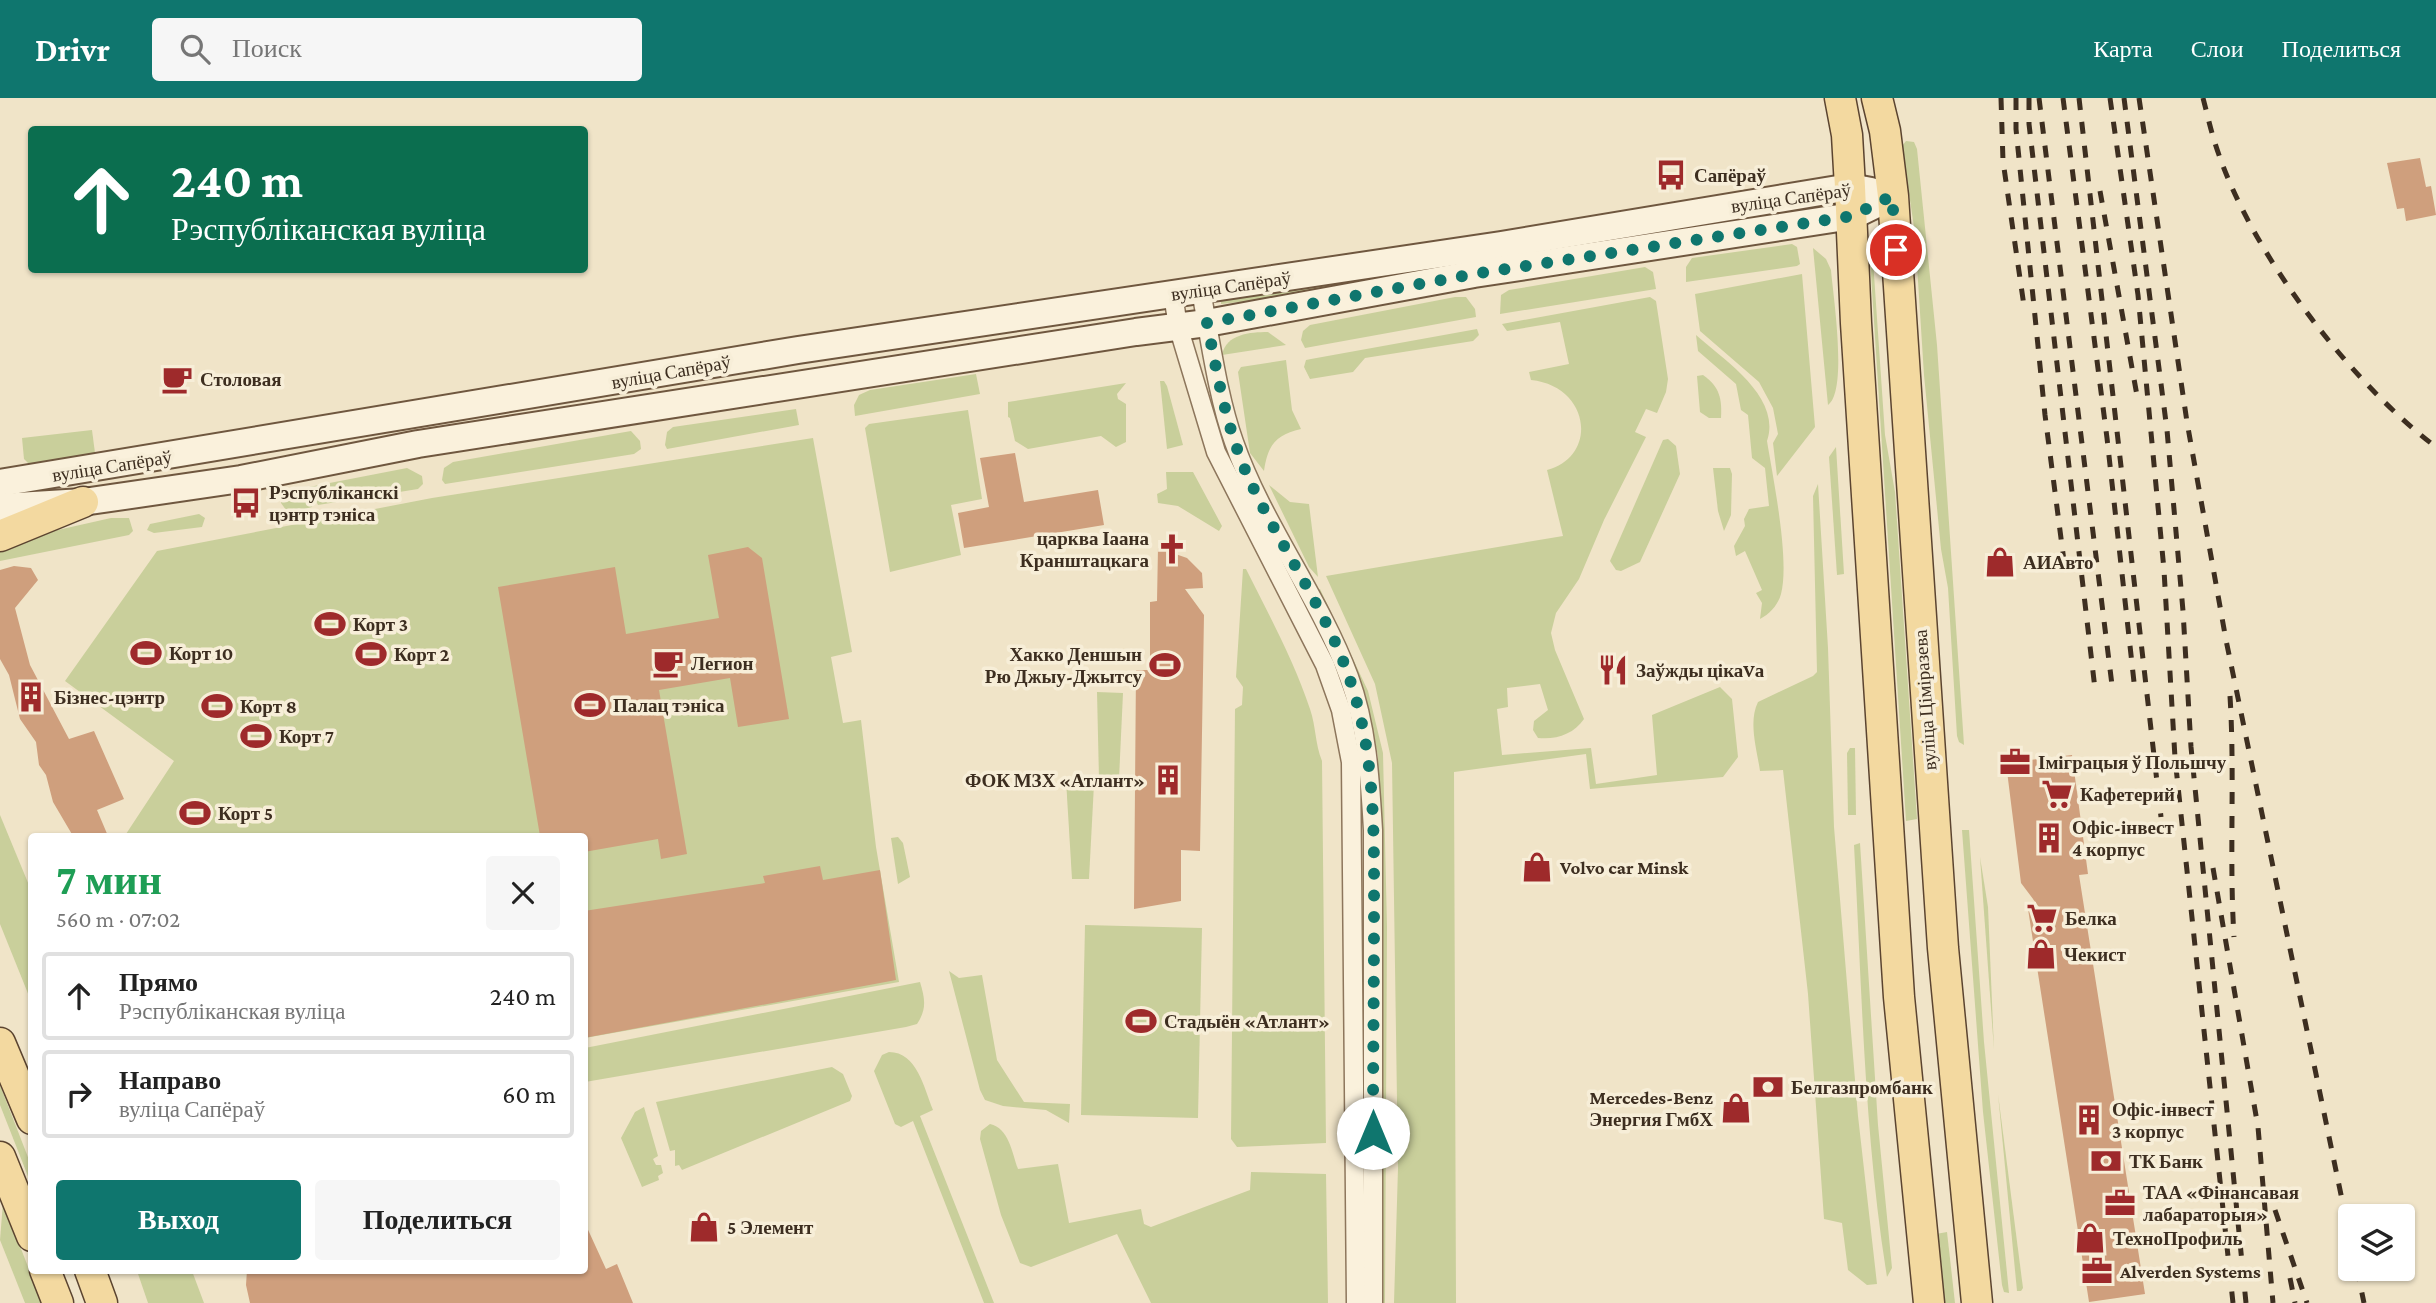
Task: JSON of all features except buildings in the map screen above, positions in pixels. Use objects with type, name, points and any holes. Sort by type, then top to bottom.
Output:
[{"type":"main road","points":[[1840,98],[1847,135],[1857,336],[1899,998],[1929,1303]]},
{"type":"main road","name":"вуліца Ціміразева","points":[[1877,98],[1885,131],[1892,196],[1943,948],[1977,1303]]},
{"type":"main road","name":"вуліца Сапёраў","points":[[0,483],[798,350],[1173,295],[1892,196]]},
{"type":"main road","name":"вуліца Сапёраў","points":[[0,508],[83,502],[241,479],[418,444],[652,406],[1207,323],[1851,201]]},
{"type":"main road","points":[[0,536],[83,502]]},
{"type":"main road","points":[[1896,950],[1943,948]]},
{"type":"main road","points":[[1899,998],[1947,996]]},
{"type":"main road","points":[[0,1043],[28,1110]]},
{"type":"main road","points":[[0,1157],[28,1226]]},
{"type":"main road","points":[[47,1274],[58,1303]]},
{"type":"main road","points":[[91,1274],[102,1303]]},
{"type":"street","points":[[1202,291],[1236,447],[1250,481],[1350,678],[1370,771],[1374,881],[1373,1303]]},
{"type":"street","points":[[1173,295],[1178,326],[1216,452],[1236,496],[1325,666],[1341,710],[1351,762],[1356,1303]]},
{"type":"street","points":[[1216,452],[1236,447]]},
{"type":"green space","points":[[1906,141],[1914,142],[1917,149],[1937,345],[1964,745],[1959,742],[1957,736],[1948,588],[1941,549],[1924,375],[1915,234],[1902,146]]},
{"type":"green space","points":[[1787,208],[1790,211],[1280,298],[1221,304],[1221,297]]},
{"type":"green space","points":[[1792,244],[1797,247],[1800,264],[1797,266],[1686,282],[1686,267],[1692,258]]},
{"type":"green space","points":[[1813,248],[1826,259],[1831,270],[1836,320],[1837,382],[1834,396],[1828,405]]},
{"type":"green space","points":[[1870,259],[1873,260],[1885,435],[1895,492],[1917,819],[1906,821]]},
{"type":"green space","points":[[1645,267],[1653,272],[1656,289],[1500,314],[1501,295],[1509,290]]},
{"type":"green space","points":[[1802,274],[1815,427],[1777,476],[1773,443],[1778,434],[1773,408],[1759,382],[1700,331],[1695,294]]},
{"type":"green space","points":[[1466,297],[1475,309],[1476,317],[1305,348],[1301,340],[1303,331],[1310,325]]},
{"type":"green space","points":[[1650,297],[1656,301],[1668,379],[1666,392],[1657,413],[1646,409],[1635,432],[1646,437],[1604,520],[1579,579],[1556,613],[1551,633],[1555,650],[1584,719],[1575,729],[1564,735],[1538,738],[1533,730],[1534,721],[1548,710],[1540,684],[1507,688],[1508,707],[1497,709],[1502,755],[1591,748],[1596,784],[1657,775],[1652,715],[1720,687],[1732,699],[1738,757],[1723,777],[1590,789],[1586,754],[1454,772],[1456,1303],[1394,1303],[1398,1168],[1392,763],[1375,684],[1326,576],[1563,536],[1547,470],[1564,462],[1575,451],[1581,422],[1576,407],[1566,395],[1551,385],[1531,380],[1529,372],[1569,364],[1560,322],[1507,331],[1502,324]]},
{"type":"green space","points":[[1477,329],[1479,335],[1473,341],[1365,358],[1353,372],[1310,379],[1304,367],[1306,360]]},
{"type":"green space","points":[[1268,332],[1286,345],[1222,355],[1224,348],[1234,338]]},
{"type":"green space","points":[[1696,335],[1748,381],[1766,409],[1769,425],[1767,441],[1782,540],[1783,579],[1778,602],[1760,619],[1762,603],[1756,593],[1762,590],[1745,551],[1736,556],[1734,546],[1745,526],[1744,519],[1749,509],[1769,506],[1765,468],[1752,458],[1748,415],[1741,410],[1736,384],[1698,351]]},
{"type":"green space","points":[[1286,360],[1292,410],[1301,429],[1285,434],[1275,442],[1268,454],[1264,471],[1250,453],[1238,372],[1241,367]]},
{"type":"green space","points":[[976,374],[980,394],[855,416],[854,405],[859,395],[870,390]]},
{"type":"green space","points":[[1703,375],[1719,394],[1721,418],[1709,418],[1700,412],[1697,376]]},
{"type":"green space","points":[[1160,381],[1164,381],[1167,386],[1183,445],[1167,449]]},
{"type":"green space","points":[[1126,383],[1117,394],[1118,399],[1126,404],[1126,442],[1116,447],[1101,436],[1028,449],[1015,441],[1008,417],[1008,402]]},
{"type":"green space","points":[[796,409],[799,425],[667,449],[665,445],[667,432],[673,427]]},
{"type":"green space","points":[[968,410],[982,499],[951,505],[961,555],[890,572],[865,428],[869,424]]},
{"type":"green space","points":[[92,430],[95,453],[36,463],[28,463],[24,459],[22,438]]},
{"type":"green space","points":[[631,431],[640,441],[641,449],[634,454],[445,484],[442,480],[444,468],[453,462]]},
{"type":"green space","points":[[813,438],[852,652],[831,657],[843,723],[861,720],[876,847],[899,982],[588,1037],[588,833],[127,833],[174,761],[65,681],[157,551],[432,498]]},
{"type":"green space","points":[[1668,439],[1676,446],[1680,474],[1640,562],[1621,571],[1616,570],[1610,561],[1663,440]]},
{"type":"green space","points":[[1836,447],[1844,574],[1837,575],[1829,457]]},
{"type":"green space","points":[[407,468],[422,476],[423,484],[418,489],[318,505],[309,487]]},
{"type":"green space","points":[[1713,468],[1730,468],[1732,474],[1731,515],[1724,531],[1718,511]]},
{"type":"green space","points":[[1166,472],[1193,472],[1222,526],[1219,531],[1178,506],[1158,503],[1157,494],[1167,489]]},
{"type":"green space","points":[[1818,484],[1828,648],[1834,827],[1858,1116],[1877,1284],[1867,1285],[1848,1270],[1842,1223],[1824,1219],[1808,994],[1783,770],[1760,771],[1753,727],[1758,702],[1817,672],[1813,496]]},
{"type":"green space","points":[[1269,485],[1290,502],[1309,504],[1318,577],[1309,567]]},
{"type":"green space","points":[[304,489],[310,491],[314,500],[312,507],[293,512],[286,510],[281,503],[281,492]]},
{"type":"green space","points":[[199,514],[205,518],[202,527],[154,533],[147,530],[150,524]]},
{"type":"green space","points":[[111,518],[129,518],[133,531],[129,535],[0,561],[0,543]]},
{"type":"green space","points":[[1243,569],[1246,569],[1281,638],[1304,691],[1322,761],[1326,1143],[1237,1147],[1231,1139],[1235,709],[1242,705],[1243,687],[1236,677]]},
{"type":"green space","points":[[1320,589],[1368,691],[1383,753],[1387,927],[1385,1303],[1378,1303],[1378,756],[1365,693],[1315,592]]},
{"type":"green space","points":[[1097,692],[1123,693],[1119,779],[1099,779]]},
{"type":"green space","points":[[1850,748],[1855,748],[1856,815],[1848,815],[1847,753]]},
{"type":"green space","points":[[1066,780],[1094,784],[1089,879],[1072,879]]},
{"type":"green space","points":[[0,815],[28,883],[28,994],[0,924]]},
{"type":"green space","points":[[1962,830],[1969,830],[1984,1042],[2009,1293],[2004,1292],[2002,1285],[1983,1112]]},
{"type":"green space","points":[[898,837],[903,843],[910,877],[898,884],[891,838]]},
{"type":"green space","points":[[1860,843],[1878,1125],[1892,1268],[1887,1277],[1873,1170],[1865,1062],[1854,845]]},
{"type":"green space","points":[[1980,857],[1988,907],[1994,1050]]},
{"type":"green space","name":"Стадыён «Атлант»","points":[[1085,925],[1202,928],[1198,1118],[1081,1115]]},
{"type":"green space","points":[[949,971],[959,978],[982,975],[997,1060],[1024,1102],[1070,1104],[1069,1123],[1046,1110],[1003,1106],[985,1100],[980,1090]]},
{"type":"green space","points":[[920,982],[923,994],[922,1014],[917,1024],[906,1027],[588,1081],[588,1047]]},
{"type":"green space","points":[[889,1052],[906,1058],[923,1082],[933,1110],[920,1116],[994,1303],[984,1303],[913,1121],[901,1127],[895,1124],[874,1071],[882,1055]]},
{"type":"green space","points":[[832,1067],[843,1074],[852,1096],[850,1101],[682,1170],[679,1165],[675,1166],[675,1150],[670,1151],[656,1102]]},
{"type":"green space","points":[[0,1085],[28,1157],[28,1176],[0,1105]]},
{"type":"green space","points":[[1998,1094],[2023,1288],[2021,1291],[2017,1291]]},
{"type":"green space","points":[[644,1107],[658,1156],[653,1159],[656,1165],[661,1165],[663,1173],[658,1176],[659,1180],[642,1187],[621,1138],[635,1112]]},
{"type":"green space","points":[[990,1124],[1002,1130],[1006,1136],[1018,1169],[1058,1164],[1069,1223],[1141,1209],[1144,1224],[1151,1227],[1250,1190],[1251,1172],[1326,1174],[1328,1303],[1151,1303],[1117,1234],[1031,1267],[1020,1263],[1001,1215],[980,1139],[981,1131]]},
{"type":"green space","points":[[3,1202],[28,1267],[28,1274],[31,1274],[42,1303],[25,1303],[0,1240]]},
{"type":"green space","points":[[1947,1232],[1955,1303],[1945,1303],[1936,1234]]},
{"type":"green space","points":[[138,1274],[193,1274],[204,1303],[148,1303]]},
{"type":"railway","points":[[2001,98],[2003,161],[2024,306]]},
{"type":"railway","points":[[2016,98],[2016,129],[2045,415],[2065,569]]},
{"type":"railway","points":[[2029,98],[2029,124],[2095,689]]},
{"type":"railway","points":[[2039,98],[2113,693]]},
{"type":"railway","points":[[2063,98],[2107,438],[2135,691]]},
{"type":"railway","points":[[2079,98],[2161,817]]},
{"type":"railway","points":[[2110,98],[2138,295],[2164,570],[2175,758],[2233,1303]]},
{"type":"railway","points":[[2124,98],[2167,430],[2183,611],[2191,747],[2246,1303]]},
{"type":"railway","points":[[2139,98],[2187,422],[2226,640],[2343,1204]]},
{"type":"railway","points":[[2203,98],[2217,148],[2235,194],[2280,275],[2339,353],[2403,420],[2436,447]]},
{"type":"railway","points":[[2100,191],[2138,401]]},
{"type":"railway","points":[[2230,696],[2234,937]]},
{"type":"railway","points":[[2213,868],[2258,1127],[2273,1303]]},
{"type":"railway","points":[[2275,1210],[2307,1303]]},
{"type":"railway","points":[[2290,1278],[2295,1303]]},
{"type":"railway","points":[[2359,1281],[2364,1303]]},
{"type":"place","name":"Сапёраў","points":[[1671,175]]},
{"type":"place","name":"Столовая","points":[[177,379]]},
{"type":"place","name":"Рэспубліканскі цэнтр тэніса","points":[[246,503]]},
{"type":"place","name":"царква Іаана Кранштацкага","points":[[1172,549]]},
{"type":"place","name":"АИАвто","points":[[2000,562]]},
{"type":"place","name":"Корт 3","points":[[330,624]]},
{"type":"place","name":"Корт 10","points":[[146,653]]},
{"type":"place","name":"Корт 2","points":[[371,654]]},
{"type":"place","name":"Легион","points":[[668,663]]},
{"type":"place","name":"Хакко Деншын Рю Джыу-Джытсу","points":[[1165,665]]},
{"type":"place","name":"Заўжды цікаVа","points":[[1613,670]]},
{"type":"place","name":"Бізнес-цэнтр","points":[[31,697]]},
{"type":"place","name":"Палац тэніса","points":[[590,705]]},
{"type":"place","name":"Корт 8","points":[[217,706]]},
{"type":"place","name":"Корт 7","points":[[256,736]]},
{"type":"place","name":"Іміграцыя ў Польшчу","points":[[2015,762]]},
{"type":"place","name":"ФОК МЗХ «Атлант»","points":[[1168,780]]},
{"type":"place","name":"Кафетерий","points":[[2057,794]]},
{"type":"place","name":"Корт 5","points":[[195,813]]},
{"type":"place","name":"Офіс-інвест 4 корпус","points":[[2049,838]]},
{"type":"place","name":"Volvo car Minsk","points":[[1537,867]]},
{"type":"place","name":"Белка","points":[[2042,918]]},
{"type":"place","name":"Чекист","points":[[2041,954]]},
{"type":"place","name":"Стадыён «Атлант»","points":[[1141,1021]]},
{"type":"place","name":"Белгазпромбанк","points":[[1768,1087]]},
{"type":"place","name":"Mercedes-Benz Энергия ГмбХ","points":[[1736,1108]]},
{"type":"place","name":"Офіс-інвест 3 корпус","points":[[2089,1120]]},
{"type":"place","name":"ТК Банк","points":[[2106,1161]]},
{"type":"place","name":"ТАА «Фінансавая лабараторыя»","points":[[2120,1203]]},
{"type":"place","name":"5 Элемент","points":[[704,1227]]},
{"type":"place","name":"ТехноПрофиль","points":[[2090,1238]]},
{"type":"place","name":"Alverden Systems","points":[[2097,1271]]},
{"type":"route","points":[[1373,1133],[1373,830],[1370,771],[1362,725],[1350,678],[1250,481],[1233,440],[1207,323],[1474,274],[1852,216],[1892,196],[1896,250]]}]
